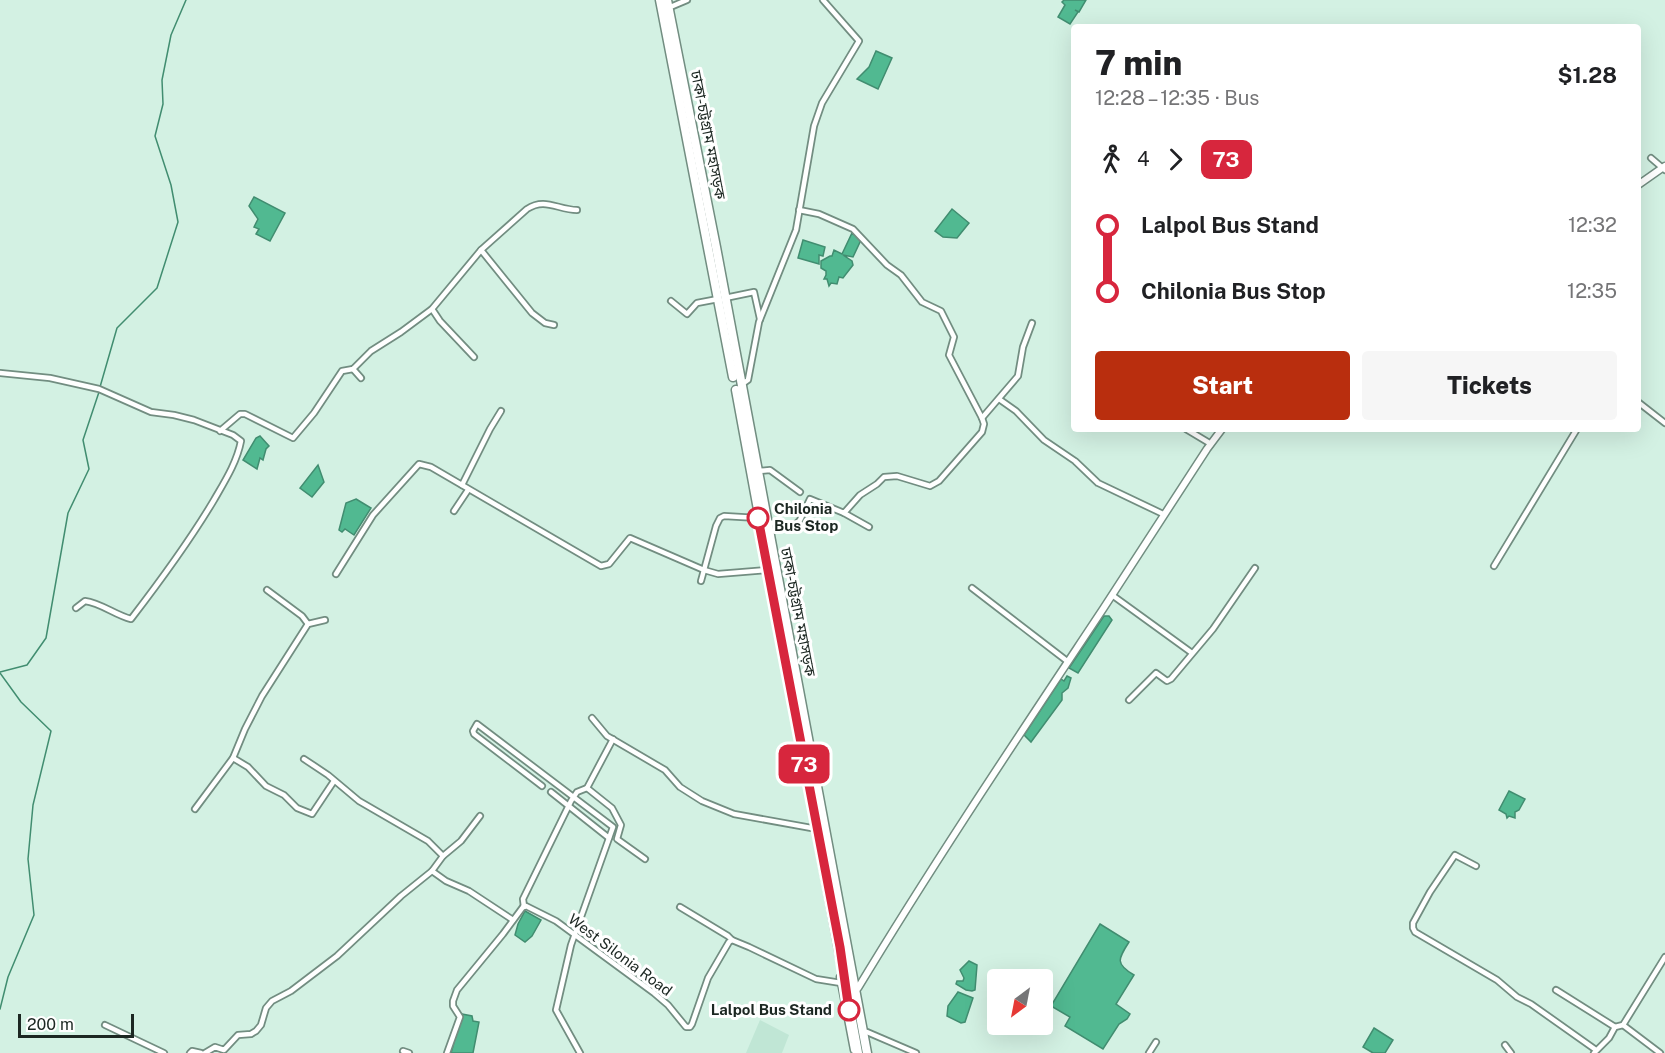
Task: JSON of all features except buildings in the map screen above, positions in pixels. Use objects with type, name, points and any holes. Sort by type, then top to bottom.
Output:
[{"type":"highway","name":"ঢাকা-চট্টগ্রাম মহাসড়ক","points":[[660,0],[757,471],[768,570],[789,659]]},
{"type":"highway","name":"ঢাকা-চট্টগ্রাম মহাসড়ক","points":[[668,4],[789,659],[818,829],[869,1053]]},
{"type":"highway","name":"ঢাকা-চট্টগ্রাম মহাসড়ক","points":[[791,671],[843,944],[849,1010],[856,1053]]},
{"type":"main road","points":[[1641,183],[1664,168]]},
{"type":"main road","points":[[858,988],[904,912],[1067,661],[1220,432]]},
{"type":"main road","points":[[843,944],[856,976],[869,1053]]},
{"type":"main road","points":[[843,944],[838,959],[856,1053]]},
{"type":"main road","points":[[856,976],[860,979],[865,976]]},
{"type":"street","points":[[668,4],[687,0]]},
{"type":"street","points":[[740,385],[748,380],[760,319],[792,239],[814,126],[822,103],[859,41],[823,0]]},
{"type":"street","points":[[1651,158],[1664,168]]},
{"type":"street","points":[[220,431],[240,414],[245,414],[293,438],[342,371],[354,369],[371,351],[432,309],[481,250],[533,205],[549,203],[567,210],[578,210]]},
{"type":"street","points":[[799,210],[819,214],[853,229],[887,265],[901,274],[922,302],[941,311],[954,337],[949,355],[952,365],[984,424],[982,432],[939,481],[927,486],[897,476],[884,477],[860,495],[844,513]]},
{"type":"street","points":[[481,250],[532,313],[545,323],[554,325]]},
{"type":"street","points":[[671,301],[687,314],[697,303],[754,292],[760,319]]},
{"type":"street","points":[[432,309],[440,321],[474,357]]},
{"type":"street","points":[[982,418],[1018,376],[1023,347],[1032,323]]},
{"type":"street","points":[[354,369],[361,378]]},
{"type":"street","points":[[0,373],[50,378],[99,389],[151,412],[174,414],[241,441],[239,453],[223,484],[176,560],[131,619],[117,615],[93,602],[85,601],[76,608]]},
{"type":"street","points":[[999,399],[1016,411],[1044,440],[1075,461],[1098,483],[1164,514]]},
{"type":"street","points":[[1641,404],[1665,423]]},
{"type":"street","points":[[462,485],[501,411]]},
{"type":"street","points":[[1191,432],[1211,444]]},
{"type":"street","points":[[1494,566],[1575,432]]},
{"type":"street","points":[[336,574],[373,515],[419,464],[431,467],[601,566],[609,564],[630,538],[718,574],[768,570]]},
{"type":"street","points":[[757,471],[771,470],[800,492]]},
{"type":"street","points":[[454,511],[468,490]]},
{"type":"street","points":[[701,581],[716,526],[720,518],[724,516],[762,520],[793,527],[800,520],[810,499],[844,513],[869,527]]},
{"type":"street","points":[[1129,700],[1156,673],[1167,681],[1171,679],[1213,629],[1255,568]]},
{"type":"street","points":[[972,588],[1067,661]]},
{"type":"street","points":[[267,590],[302,616],[308,624]]},
{"type":"street","points":[[1112,595],[1192,653]]},
{"type":"street","points":[[195,809],[233,758],[262,696],[308,624],[325,620]]},
{"type":"street","points":[[592,718],[607,736],[665,770],[680,788],[711,806],[734,814],[818,829]]},
{"type":"street","points":[[542,786],[474,734],[473,730],[477,724],[613,827],[567,960],[556,1010],[579,1053]]},
{"type":"street","points":[[447,1053],[460,1017],[453,1006],[457,990],[524,907],[523,899],[569,805],[578,792],[587,788],[613,740]]},
{"type":"street","points":[[233,758],[249,767],[266,786],[284,795],[297,808],[312,814],[334,781]]},
{"type":"street","points":[[304,759],[359,801],[428,841],[443,856]]},
{"type":"street","points":[[587,788],[612,808],[621,825],[617,838],[645,859]]},
{"type":"street","points":[[551,792],[609,838]]},
{"type":"street","points":[[190,1053],[192,1051],[203,1053],[215,1047],[224,1050],[238,1035],[251,1034],[256,1031],[261,1025],[266,1008],[272,1001],[291,991],[337,956],[401,896],[432,871],[443,856],[461,841],[480,816]]},
{"type":"street","points":[[1476,866],[1455,855],[1430,892],[1413,923],[1415,932],[1497,980],[1517,997],[1531,1004],[1595,1051],[1609,1038],[1615,1027]]},
{"type":"street","points":[[432,871],[446,881],[469,891],[513,920]]},
{"type":"street","name":"West Silonia Road","points":[[524,907],[536,910],[654,993],[668,1005],[686,1027],[692,1024],[708,978],[732,940]]},
{"type":"street","points":[[680,907],[732,940],[816,980],[841,983]]},
{"type":"street","points":[[1556,990],[1615,1027],[1623,1025],[1665,957]]},
{"type":"street","points":[[105,1025],[164,1053]]},
{"type":"street","points":[[1623,1025],[1660,1053]]},
{"type":"street","points":[[867,1032],[916,1053]]},
{"type":"street","points":[[1149,1053],[1156,1042]]},
{"type":"street","points":[[1505,1045],[1511,1053]]},
{"type":"shaded area","points":[[1064,0],[1086,0],[1079,12],[1075,10],[1078,12],[1070,24],[1058,17],[1065,5],[1062,2]]},
{"type":"shaded area","points":[[876,51],[892,58],[878,89],[857,79],[869,67]]},
{"type":"shaded area","points":[[254,197],[285,213],[270,241],[256,234],[259,229],[254,227],[258,219],[249,206]]},
{"type":"shaded area","points":[[952,209],[969,223],[957,238],[943,237],[935,231]]},
{"type":"shaded area","points":[[852,233],[861,240],[853,257],[843,255],[852,261],[853,265],[843,278],[839,277],[837,284],[831,283],[829,286],[827,279],[824,279],[826,271],[821,268],[821,261],[832,256],[834,250],[842,254]]},
{"type":"shaded area","points":[[803,240],[825,247],[823,256],[819,255],[819,264],[798,258]]},
{"type":"shaded area","points":[[260,436],[269,446],[263,460],[260,458],[257,469],[243,460],[256,438]]},
{"type":"shaded area","points":[[318,465],[324,482],[312,497],[300,488]]},
{"type":"shaded area","points":[[356,499],[371,508],[354,535],[345,529],[342,532],[339,530],[346,503]]},
{"type":"shaded area","points":[[1104,616],[1109,616],[1112,620],[1078,673],[1069,668]]},
{"type":"shaded area","points":[[1067,676],[1071,678],[1068,688],[1062,693],[1062,700],[1031,742],[1024,735],[1061,679],[1064,681]]},
{"type":"shaded area","points":[[1509,791],[1525,799],[1519,810],[1515,812],[1515,818],[1509,816],[1507,818],[1506,814],[1499,810]]},
{"type":"shaded area","points":[[525,911],[541,920],[532,936],[525,942],[515,935]]},
{"type":"shaded area","points":[[1100,924],[1129,942],[1120,961],[1124,968],[1134,975],[1116,1004],[1130,1014],[1119,1024],[1103,1049],[1065,1026],[1070,1017],[1053,1007],[1053,1003]]},
{"type":"shaded area","points":[[969,961],[977,965],[975,990],[972,991],[956,984],[957,981],[963,981],[960,970]]},
{"type":"shaded area","points":[[958,992],[973,998],[965,1022],[961,1023],[947,1016],[948,1006]]},
{"type":"shaded area","points":[[462,1014],[472,1016],[473,1021],[479,1022],[473,1053],[451,1053]]},
{"type":"shaded area","points":[[760,1020],[789,1035],[782,1053],[746,1053]]},
{"type":"shaded area","points":[[1374,1028],[1393,1040],[1385,1053],[1373,1053],[1363,1047]]},
{"type":"waterway","points":[[100,387],[117,328],[157,288],[178,222],[171,185],[155,136],[163,104],[162,80],[171,35],[186,0]]},
{"type":"waterway","points":[[0,672],[27,665],[46,638],[68,513],[89,469],[83,440],[99,392]]},
{"type":"waterway","points":[[0,673],[21,702],[51,731],[33,805],[28,859],[34,915],[8,977],[0,1009]]},
{"type":"bus line","name":"73","points":[[758,518],[840,947],[849,1010]]},
{"type":"place","name":"Chilonia Bus Stop","points":[[758,518]]},
{"type":"place","name":"Lalpol Bus Stand","points":[[849,1010]]}]
